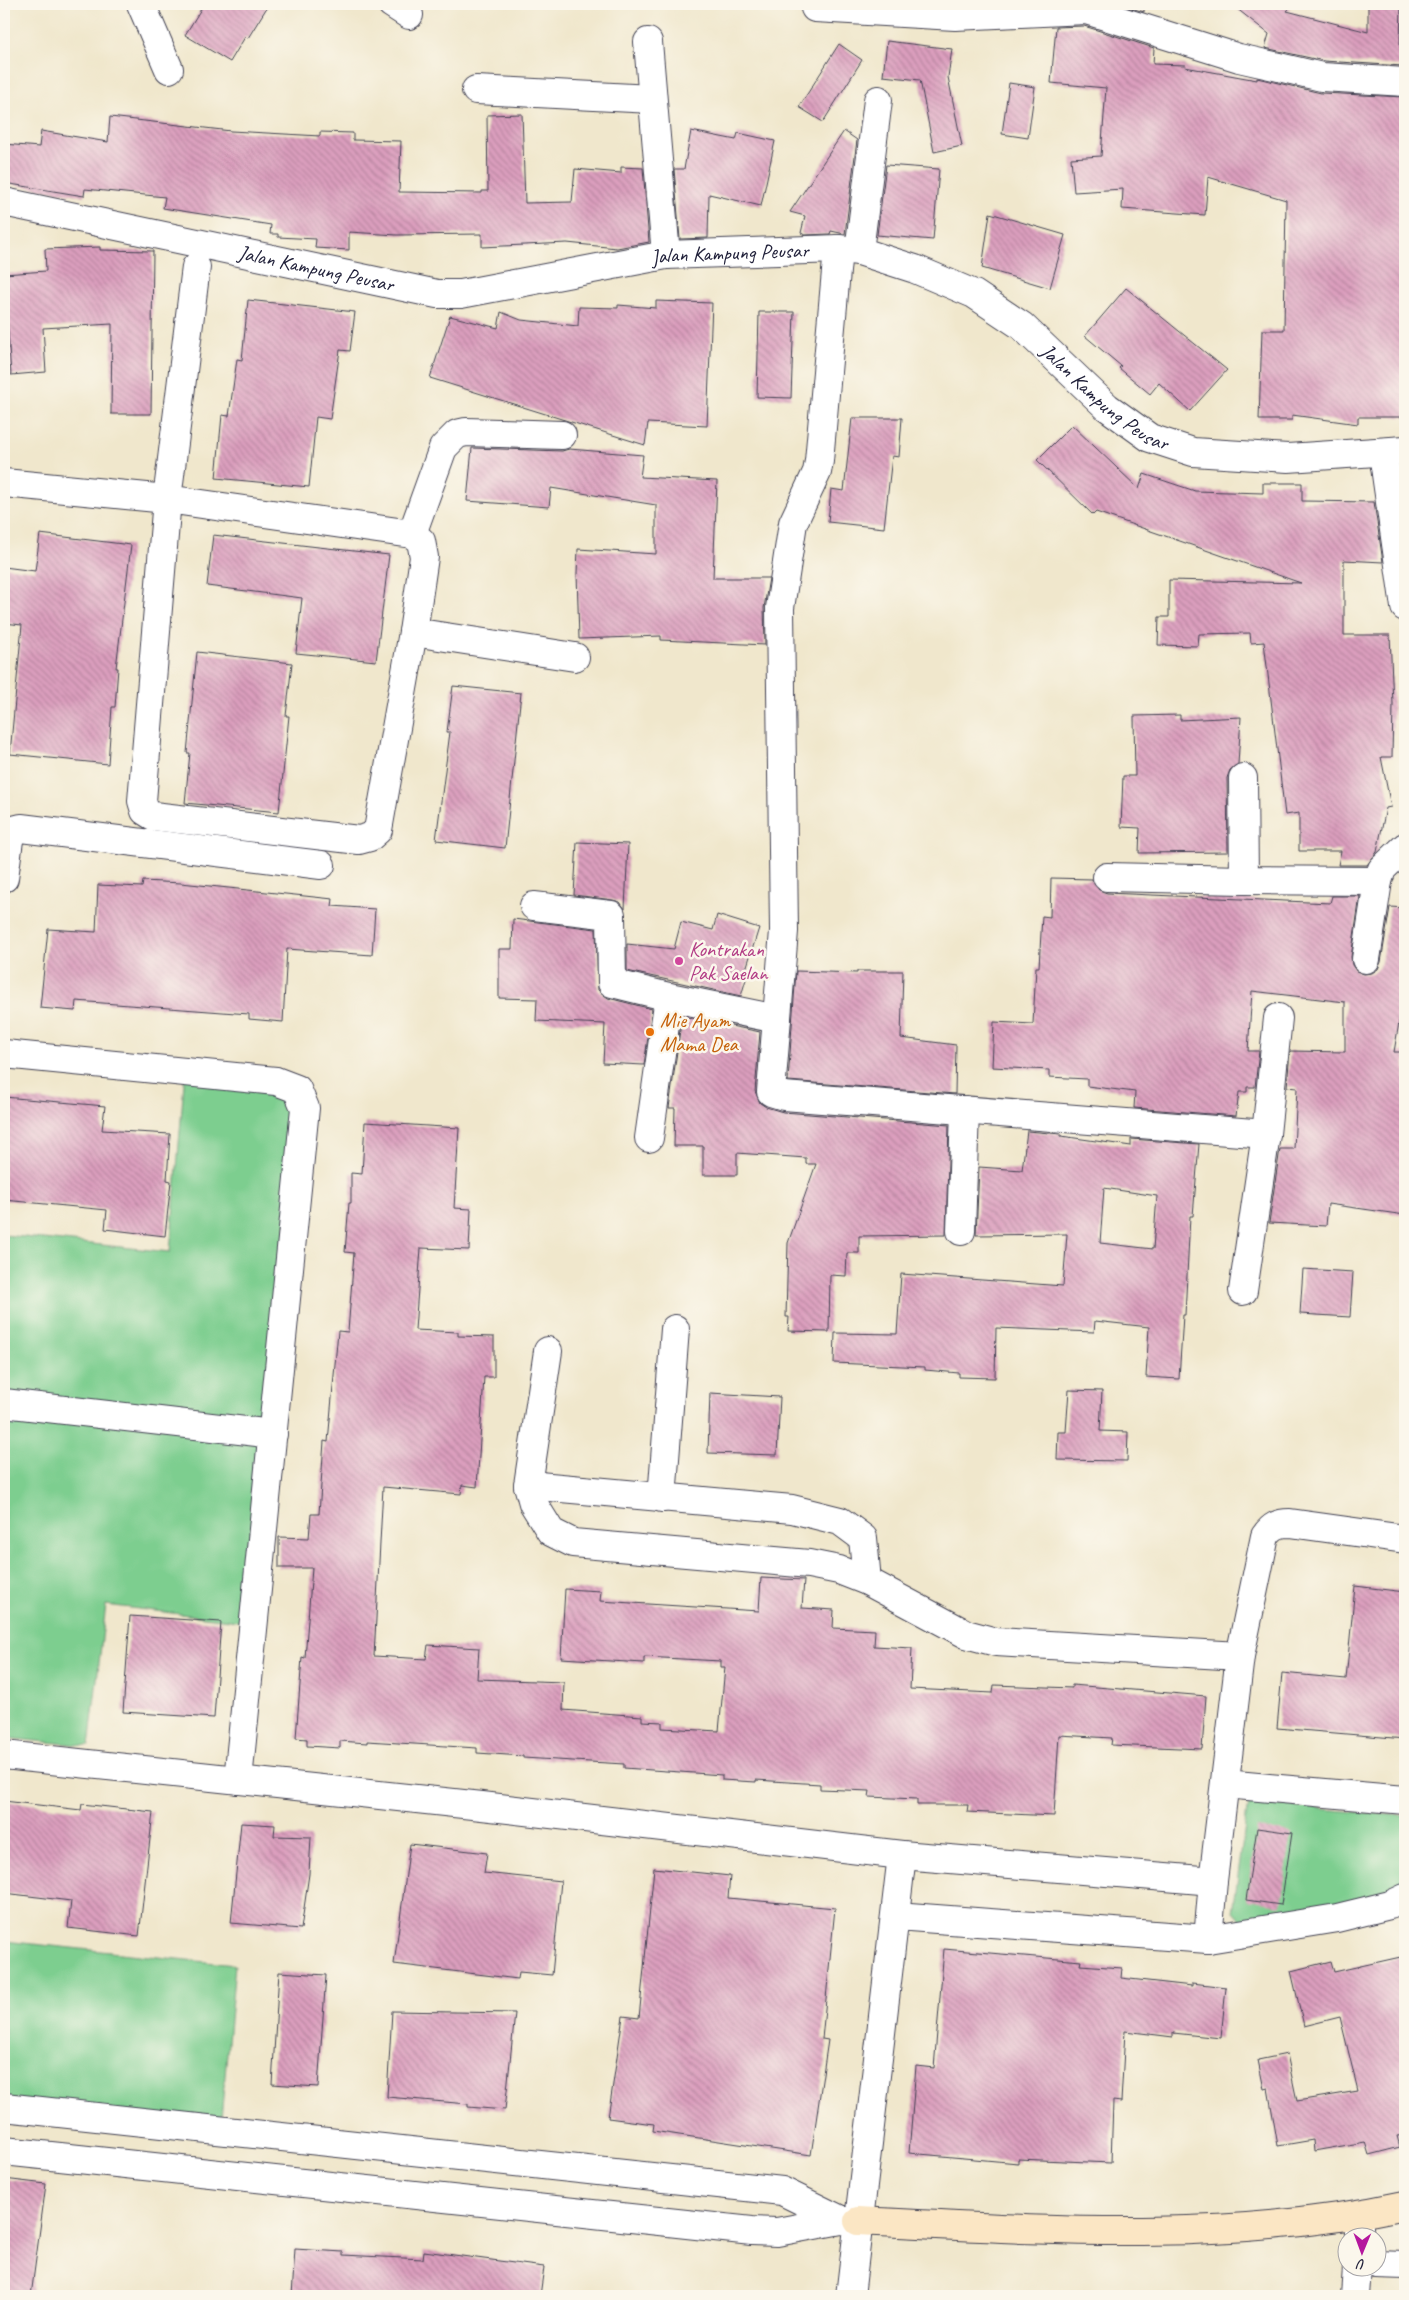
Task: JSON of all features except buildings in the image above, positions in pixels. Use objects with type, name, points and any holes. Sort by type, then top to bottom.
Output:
[{"type":"street","points":[[141,4],[169,69]]},
{"type":"street","points":[[815,8],[955,16],[1086,10],[1240,58],[1322,77],[1405,82]]},
{"type":"street","points":[[648,42],[666,255]]},
{"type":"street","points":[[476,90],[652,99]]},
{"type":"street","points":[[878,100],[848,250],[817,472],[793,523],[780,608],[784,930],[772,1092],[784,1096],[1266,1134]]},
{"type":"street","name":"Jalan Kampung Peusar","points":[[4,202],[438,294],[460,294],[666,255],[848,250],[915,269],[974,294],[1022,326],[1107,407],[1150,438],[1192,452],[1288,458],[1394,452]]},
{"type":"street","points":[[4,483],[167,499],[412,534],[421,541],[424,558],[413,632],[378,830],[370,837],[359,840],[153,816],[145,811],[142,801],[167,499],[196,267]]},
{"type":"street","points":[[412,534],[443,448],[457,434],[466,432],[562,435]]},
{"type":"street","points":[[1394,452],[1405,607]]},
{"type":"street","points":[[413,632],[575,657]]},
{"type":"street","points":[[1243,778],[1244,880]]},
{"type":"street","points":[[4,878],[9,840],[13,830],[21,828],[321,866]]},
{"type":"street","points":[[1366,959],[1378,881],[1382,869],[1405,847]]},
{"type":"street","points":[[1107,877],[1378,881]]},
{"type":"street","points":[[534,906],[611,915],[612,984],[777,1019]]},
{"type":"street","points":[[649,1138],[669,997]]},
{"type":"street","points":[[1243,1291],[1266,1134],[1278,1018]]},
{"type":"street","points":[[4,1054],[276,1081],[297,1089],[305,1108],[238,1780]]},
{"type":"street","points":[[961,1231],[965,1110]]},
{"type":"street","points":[[662,1498],[675,1330]]},
{"type":"street","points":[[548,1351],[528,1485],[533,1503],[551,1532],[573,1543],[809,1564],[839,1570],[867,1581],[966,1634],[996,1642],[1240,1656]]},
{"type":"street","points":[[4,1403],[273,1434]]},
{"type":"street","points":[[528,1485],[792,1509],[840,1521],[863,1538],[867,1581]]},
{"type":"street","points":[[1208,1939],[1213,1881],[1240,1656],[1265,1536],[1271,1528],[1280,1523],[1290,1523],[1405,1539]]},
{"type":"street","points":[[4,1755],[482,1806],[902,1856],[1213,1881]]},
{"type":"street","points":[[1225,1784],[1405,1800]]},
{"type":"street","points":[[850,2296],[849,2220],[896,1916],[902,1856]]},
{"type":"street","points":[[896,1916],[1208,1939],[1337,1918],[1390,1905],[1405,1898]]},
{"type":"street","points":[[4,2107],[782,2191],[849,2220]]},
{"type":"street","points":[[4,2151],[752,2231],[777,2232],[849,2220],[1067,2232],[1359,2226],[1405,2205]]},
{"type":"street","points":[[1386,2264],[1405,2265]]},
{"type":"street","points":[[1355,2296],[1356,2278]]},
{"type":"green space","points":[[185,1071],[297,1089],[254,1623],[106,1605],[89,1746],[4,1738],[4,1235],[170,1252]]},
{"type":"green space","points":[[1248,1803],[1405,1816],[1405,1887],[1360,1903],[1243,1923],[1233,1912]]},
{"type":"green space","points":[[4,1941],[235,1965],[220,2130],[4,2107]]},
{"type":"place","name":"Kontrakan Pak Saelan","points":[[679,961]]},
{"type":"place","name":"Mie Ayam Mama Dea","points":[[650,1032]]}]
